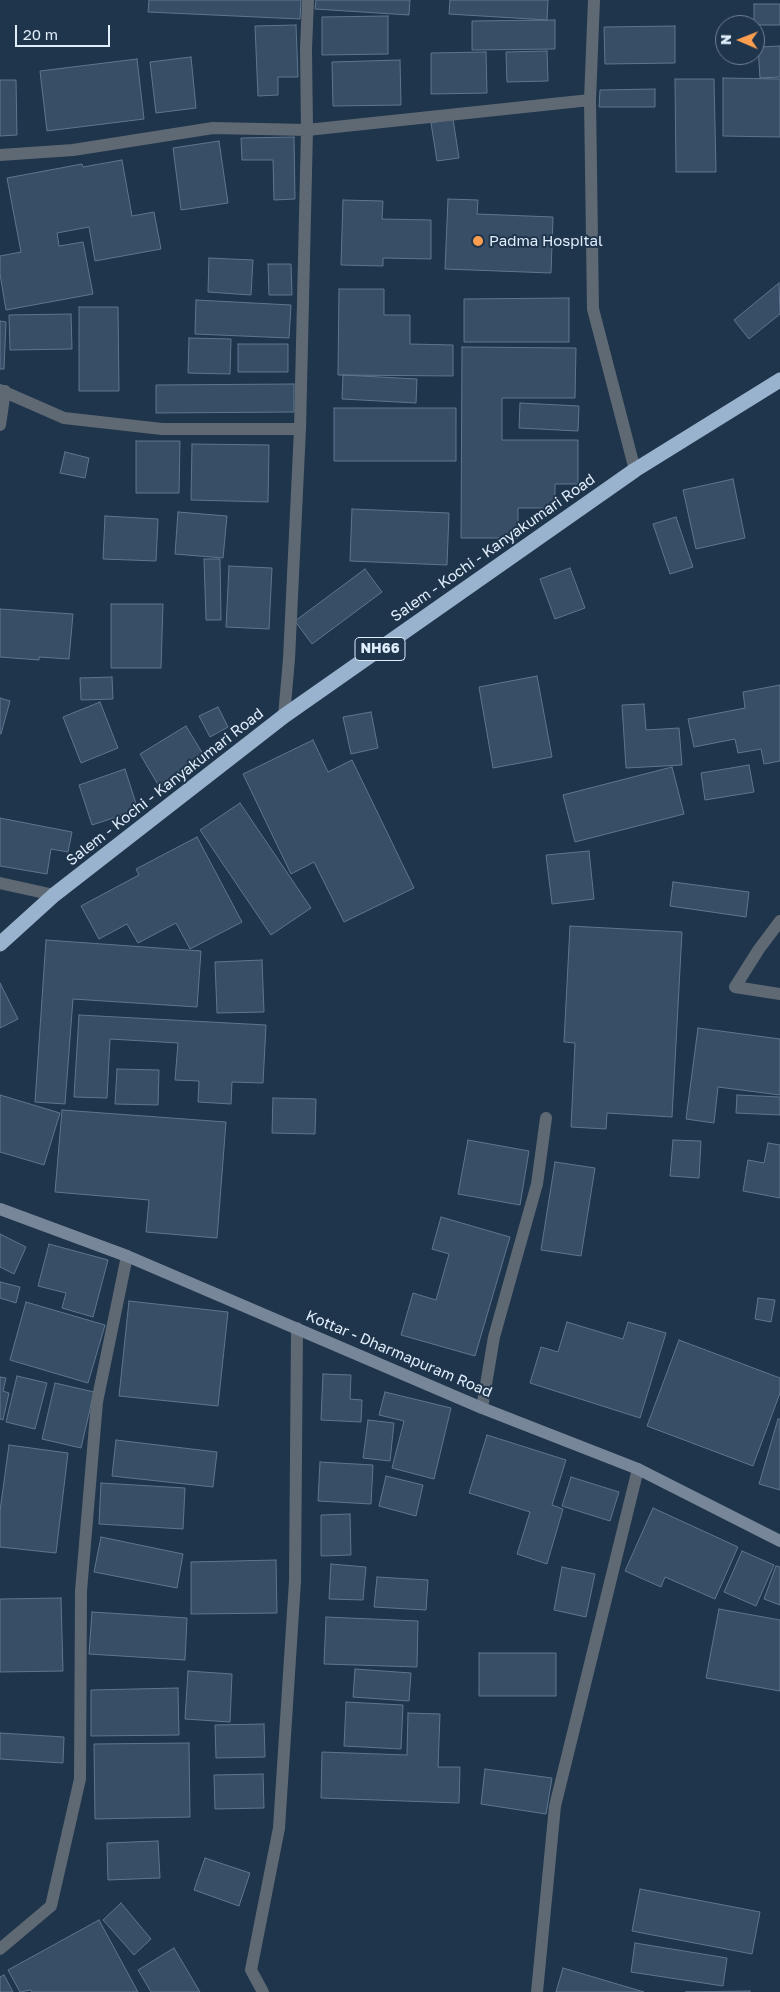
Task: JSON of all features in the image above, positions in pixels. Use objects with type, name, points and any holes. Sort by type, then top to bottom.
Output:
[{"type":"highway","name":"Salem - Kochi - Kanyakumari Road","points":[[0,944],[54,895],[284,716],[635,470],[780,380]]},
{"type":"main road","name":"Kottar - Dharmapuram Road","points":[[0,1209],[127,1256],[482,1408],[638,1469],[780,1541]]},
{"type":"street","points":[[284,716],[289,659],[300,429],[308,0]]},
{"type":"street","points":[[594,0],[590,100],[593,309],[635,470]]},
{"type":"street","points":[[0,155],[74,150],[213,128],[307,130],[590,100]]},
{"type":"street","points":[[0,425],[2,390],[64,418],[162,430],[300,429]]},
{"type":"street","points":[[0,883],[54,895]]},
{"type":"street","points":[[780,921],[759,949],[735,987],[780,994]]},
{"type":"street","points":[[482,1408],[494,1337],[537,1184],[546,1118]]},
{"type":"street","points":[[0,1949],[51,1906],[80,1779],[80,1591],[97,1402],[127,1256]]},
{"type":"street","points":[[263,1992],[251,1970],[279,1828],[295,1581],[297,1328]]},
{"type":"street","points":[[537,1992],[556,1806],[638,1469]]},
{"type":"building","points":[[149,0],[301,0],[300,19],[148,12]]},
{"type":"building","points":[[316,0],[410,0],[409,15],[315,9]]},
{"type":"building","points":[[450,0],[548,0],[547,20],[449,14]]},
{"type":"building","points":[[754,4],[780,4],[780,25],[765,25],[765,15],[754,15]]},
{"type":"building","points":[[388,16],[388,54],[322,55],[322,17]]},
{"type":"building","points":[[555,20],[555,49],[472,50],[472,21]]},
{"type":"building","points":[[296,25],[298,77],[278,77],[278,95],[258,96],[255,26]]},
{"type":"building","points":[[675,26],[675,63],[605,64],[604,27]]},
{"type":"building","points":[[780,46],[780,77],[760,78],[759,65],[765,65],[765,47]]},
{"type":"building","points":[[547,51],[548,81],[507,82],[506,52]]},
{"type":"building","points":[[486,52],[487,93],[431,94],[431,53]]},
{"type":"building","points":[[191,57],[196,108],[156,113],[150,62]]},
{"type":"building","points":[[137,59],[144,119],[47,131],[40,71]]},
{"type":"building","points":[[400,60],[401,105],[333,106],[332,62]]},
{"type":"building","points":[[723,78],[780,79],[780,137],[723,136]]},
{"type":"building","points":[[675,79],[714,79],[716,172],[676,172]]},
{"type":"building","points":[[0,80],[16,80],[17,135],[0,136]]},
{"type":"building","points":[[655,89],[655,107],[599,107],[600,90]]},
{"type":"building","points":[[453,119],[459,158],[437,161],[431,123]]},
{"type":"building","points":[[294,137],[295,199],[274,200],[273,160],[242,160],[241,138]]},
{"type":"building","points":[[219,141],[228,203],[181,210],[173,148]]},
{"type":"building","points":[[122,160],[132,216],[154,212],[161,249],[95,261],[89,227],[57,233],[59,246],[83,242],[93,294],[6,310],[0,274],[0,256],[21,252],[7,178],[82,164],[83,167]]},
{"type":"building","points":[[448,199],[478,200],[477,214],[553,217],[551,273],[445,269]]},
{"type":"building","points":[[343,200],[383,201],[382,219],[431,220],[431,259],[383,258],[383,266],[341,265]]},
{"type":"building","points":[[209,258],[253,260],[251,295],[208,292]]},
{"type":"building","points":[[268,264],[291,264],[292,295],[269,295]]},
{"type":"building","points":[[779,283],[780,314],[749,339],[734,320]]},
{"type":"building","points":[[339,289],[384,289],[384,315],[410,315],[410,344],[453,345],[453,376],[338,375]]},
{"type":"building","points":[[569,298],[569,342],[464,342],[464,299]]},
{"type":"building","points":[[196,300],[291,305],[289,338],[195,334]]},
{"type":"building","points":[[79,307],[118,307],[119,391],[79,391]]},
{"type":"building","points":[[71,314],[72,349],[10,350],[9,315]]},
{"type":"building","points":[[0,321],[6,322],[4,369],[0,369]]},
{"type":"building","points":[[189,338],[231,339],[230,374],[188,373]]},
{"type":"building","points":[[238,344],[288,344],[288,372],[238,372]]},
{"type":"building","points":[[462,347],[576,348],[575,398],[502,398],[502,440],[578,440],[578,484],[555,484],[555,508],[518,508],[518,538],[461,538]]},
{"type":"building","points":[[343,375],[417,379],[416,403],[342,399]]},
{"type":"building","points":[[294,384],[294,412],[156,413],[156,385]]},
{"type":"building","points":[[520,403],[579,406],[578,431],[519,428]]},
{"type":"building","points":[[334,408],[456,408],[456,461],[334,461]]},
{"type":"building","points":[[136,441],[180,441],[179,493],[136,493]]},
{"type":"building","points":[[192,444],[269,445],[268,502],[191,500]]},
{"type":"building","points":[[65,452],[89,458],[85,478],[60,473]]},
{"type":"building","points":[[733,479],[745,538],[696,549],[683,490]]},
{"type":"building","points":[[352,509],[449,513],[447,565],[350,561]]},
{"type":"building","points":[[178,512],[227,516],[223,558],[175,554]]},
{"type":"building","points":[[105,516],[158,519],[156,561],[103,559]]},
{"type":"building","points":[[676,517],[693,567],[670,574],[653,524]]},
{"type":"building","points":[[204,559],[220,559],[221,620],[206,620]]},
{"type":"building","points":[[229,566],[272,568],[269,629],[226,627]]},
{"type":"building","points":[[570,568],[585,608],[555,619],[540,579]]},
{"type":"building","points":[[365,569],[382,592],[312,644],[295,621]]},
{"type":"building","points":[[111,604],[163,604],[161,668],[111,668]]},
{"type":"building","points":[[0,609],[73,614],[69,659],[39,657],[39,660],[0,657]]},
{"type":"building","points":[[537,676],[552,757],[493,768],[479,687]]},
{"type":"building","points":[[112,677],[113,699],[81,700],[80,678]]},
{"type":"building","points":[[780,685],[780,761],[764,764],[761,749],[738,753],[735,739],[694,747],[688,719],[745,708],[743,692]]},
{"type":"building","points":[[0,698],[10,701],[1,734],[0,734]]},
{"type":"building","points":[[100,702],[118,748],[81,763],[63,717]]},
{"type":"building","points":[[644,704],[646,730],[679,728],[682,765],[626,768],[622,705]]},
{"type":"building","points":[[218,707],[228,727],[210,737],[199,716]]},
{"type":"building","points":[[371,712],[378,748],[351,754],[343,717]]},
{"type":"building","points":[[186,726],[206,759],[160,788],[140,754]]},
{"type":"building","points":[[313,740],[328,772],[352,760],[414,888],[344,922],[314,862],[291,874],[243,774]]},
{"type":"building","points":[[749,765],[754,792],[705,800],[701,773]]},
{"type":"building","points":[[672,767],[684,814],[575,842],[563,795]]},
{"type":"building","points":[[125,769],[138,810],[92,825],[79,785]]},
{"type":"building","points":[[240,803],[311,908],[271,935],[200,830]]},
{"type":"building","points":[[0,818],[72,832],[68,852],[51,849],[47,874],[0,866]]},
{"type":"building","points":[[197,837],[242,922],[190,949],[176,923],[138,943],[127,924],[99,939],[81,906],[139,875],[136,869]]},
{"type":"building","points":[[589,851],[594,899],[552,904],[546,855]]},
{"type":"building","points":[[673,882],[749,892],[746,917],[670,906]]},
{"type":"building","points":[[570,926],[682,932],[672,1117],[607,1113],[606,1129],[571,1127],[575,1043],[564,1042]]},
{"type":"building","points":[[46,940],[201,951],[197,1007],[73,999],[65,1104],[35,1102]]},
{"type":"building","points":[[262,960],[264,1012],[217,1013],[215,962]]},
{"type":"building","points":[[0,983],[18,1019],[0,1028]]},
{"type":"building","points":[[79,1015],[266,1025],[263,1083],[232,1082],[231,1104],[198,1102],[199,1081],[175,1080],[178,1043],[110,1039],[107,1098],[74,1097]]},
{"type":"building","points":[[698,1028],[780,1039],[780,1095],[718,1087],[714,1123],[686,1119]]},
{"type":"building","points":[[117,1069],[159,1070],[158,1105],[115,1104]]},
{"type":"building","points":[[0,1095],[60,1113],[44,1165],[0,1152]]},
{"type":"building","points":[[737,1095],[780,1097],[780,1115],[736,1113]]},
{"type":"building","points":[[273,1098],[316,1099],[315,1134],[272,1133]]},
{"type":"building","points":[[62,1110],[226,1122],[217,1238],[146,1232],[149,1200],[55,1192]]},
{"type":"building","points":[[468,1140],[529,1151],[520,1205],[458,1194]]},
{"type":"building","points":[[673,1140],[701,1141],[699,1178],[670,1176]]},
{"type":"building","points":[[768,1143],[780,1145],[780,1198],[743,1191],[748,1160],[764,1163]]},
{"type":"building","points":[[555,1162],[595,1168],[581,1256],[541,1250]]},
{"type":"building","points":[[441,1217],[510,1237],[475,1356],[401,1335],[413,1293],[436,1300],[449,1254],[432,1249]]},
{"type":"building","points":[[0,1234],[26,1247],[14,1274],[0,1267]]},
{"type":"building","points":[[49,1244],[108,1260],[93,1317],[62,1308],[66,1293],[38,1286]]},
{"type":"building","points":[[0,1282],[20,1287],[16,1303],[0,1298]]},
{"type":"building","points":[[758,1298],[775,1300],[771,1322],[755,1319]]},
{"type":"building","points":[[129,1301],[228,1312],[218,1406],[119,1396]]},
{"type":"building","points":[[26,1302],[105,1325],[88,1383],[10,1360]]},
{"type":"building","points":[[567,1322],[623,1339],[628,1322],[666,1333],[640,1418],[530,1383],[541,1347],[558,1352]]},
{"type":"building","points":[[679,1340],[780,1378],[780,1393],[753,1466],[647,1426]]},
{"type":"building","points":[[323,1374],[351,1375],[350,1399],[362,1400],[361,1422],[321,1420]]},
{"type":"building","points":[[17,1376],[47,1383],[35,1429],[6,1422]]},
{"type":"building","points":[[0,1377],[6,1378],[3,1391],[9,1393],[3,1420],[0,1419]]},
{"type":"building","points":[[55,1383],[94,1392],[81,1448],[42,1439]]},
{"type":"building","points":[[385,1392],[451,1408],[434,1479],[392,1468],[404,1421],[379,1415]]},
{"type":"building","points":[[778,1419],[780,1419],[780,1490],[759,1484]]},
{"type":"building","points":[[368,1420],[394,1423],[390,1461],[363,1458]]},
{"type":"building","points":[[487,1435],[566,1460],[552,1505],[563,1509],[547,1564],[517,1554],[530,1512],[469,1493]]},
{"type":"building","points":[[116,1440],[217,1452],[213,1487],[112,1476]]},
{"type":"building","points":[[9,1445],[68,1453],[56,1553],[0,1547],[0,1511]]},
{"type":"building","points":[[320,1462],[373,1465],[371,1504],[318,1501]]},
{"type":"building","points":[[386,1476],[423,1485],[416,1516],[379,1506]]},
{"type":"building","points":[[571,1477],[619,1492],[610,1521],[562,1506]]},
{"type":"building","points":[[101,1483],[185,1488],[183,1529],[99,1524]]},
{"type":"building","points":[[653,1508],[738,1547],[715,1599],[665,1577],[661,1587],[625,1571]]},
{"type":"building","points":[[350,1514],[351,1555],[321,1556],[321,1515]]},
{"type":"building","points":[[101,1537],[183,1554],[177,1588],[94,1572]]},
{"type":"building","points":[[742,1551],[774,1565],[756,1606],[724,1592]]},
{"type":"building","points":[[276,1560],[277,1613],[191,1614],[191,1562]]},
{"type":"building","points":[[331,1564],[366,1567],[363,1600],[329,1599]]},
{"type":"building","points":[[776,1566],[780,1567],[780,1605],[764,1599]]},
{"type":"building","points":[[562,1567],[595,1574],[586,1617],[554,1610]]},
{"type":"building","points":[[377,1577],[428,1580],[426,1610],[374,1607]]},
{"type":"building","points":[[61,1598],[63,1671],[0,1672],[0,1599]]},
{"type":"building","points":[[719,1609],[780,1620],[780,1691],[706,1678]]},
{"type":"building","points":[[92,1612],[187,1618],[185,1660],[89,1654]]},
{"type":"building","points":[[326,1617],[418,1621],[417,1667],[324,1664]]},
{"type":"building","points":[[479,1653],[556,1653],[556,1696],[479,1696]]},
{"type":"building","points":[[355,1669],[411,1673],[409,1701],[353,1697]]},
{"type":"building","points":[[188,1671],[232,1674],[230,1722],[185,1719]]},
{"type":"building","points":[[178,1688],[179,1735],[91,1736],[91,1690]]},
{"type":"building","points":[[346,1702],[403,1705],[401,1749],[344,1746]]},
{"type":"building","points":[[408,1713],[440,1714],[438,1767],[460,1767],[459,1803],[321,1798],[322,1752],[407,1755]]},
{"type":"building","points":[[264,1724],[265,1757],[216,1758],[215,1725]]},
{"type":"building","points":[[0,1733],[64,1737],[63,1763],[0,1759]]},
{"type":"building","points":[[189,1743],[190,1817],[95,1819],[94,1744]]},
{"type":"building","points":[[485,1769],[552,1778],[546,1814],[481,1804]]},
{"type":"building","points":[[263,1774],[264,1808],[215,1809],[214,1775]]},
{"type":"building","points":[[158,1841],[160,1878],[108,1880],[107,1843]]},
{"type":"building","points":[[205,1858],[250,1873],[239,1906],[194,1890]]},
{"type":"building","points":[[640,1889],[760,1912],[752,1954],[632,1931]]},
{"type":"building","points":[[121,1903],[151,1939],[134,1955],[103,1920]]},
{"type":"building","points":[[99,1920],[138,1992],[32,1992],[31,1990],[20,1992],[8,1970]]},
{"type":"building","points":[[635,1943],[727,1958],[723,1986],[631,1972]]},
{"type":"building","points":[[174,1948],[200,1992],[151,1992],[138,1970]]},
{"type":"building","points":[[563,1968],[644,1992],[556,1992]]},
{"type":"building","points":[[4,1975],[13,1992],[0,1992],[0,1977]]},
{"type":"building","points":[[750,1991],[750,1992],[685,1992]]},
{"type":"place","name":"Padma Hospital","points":[[478,241]]}]
